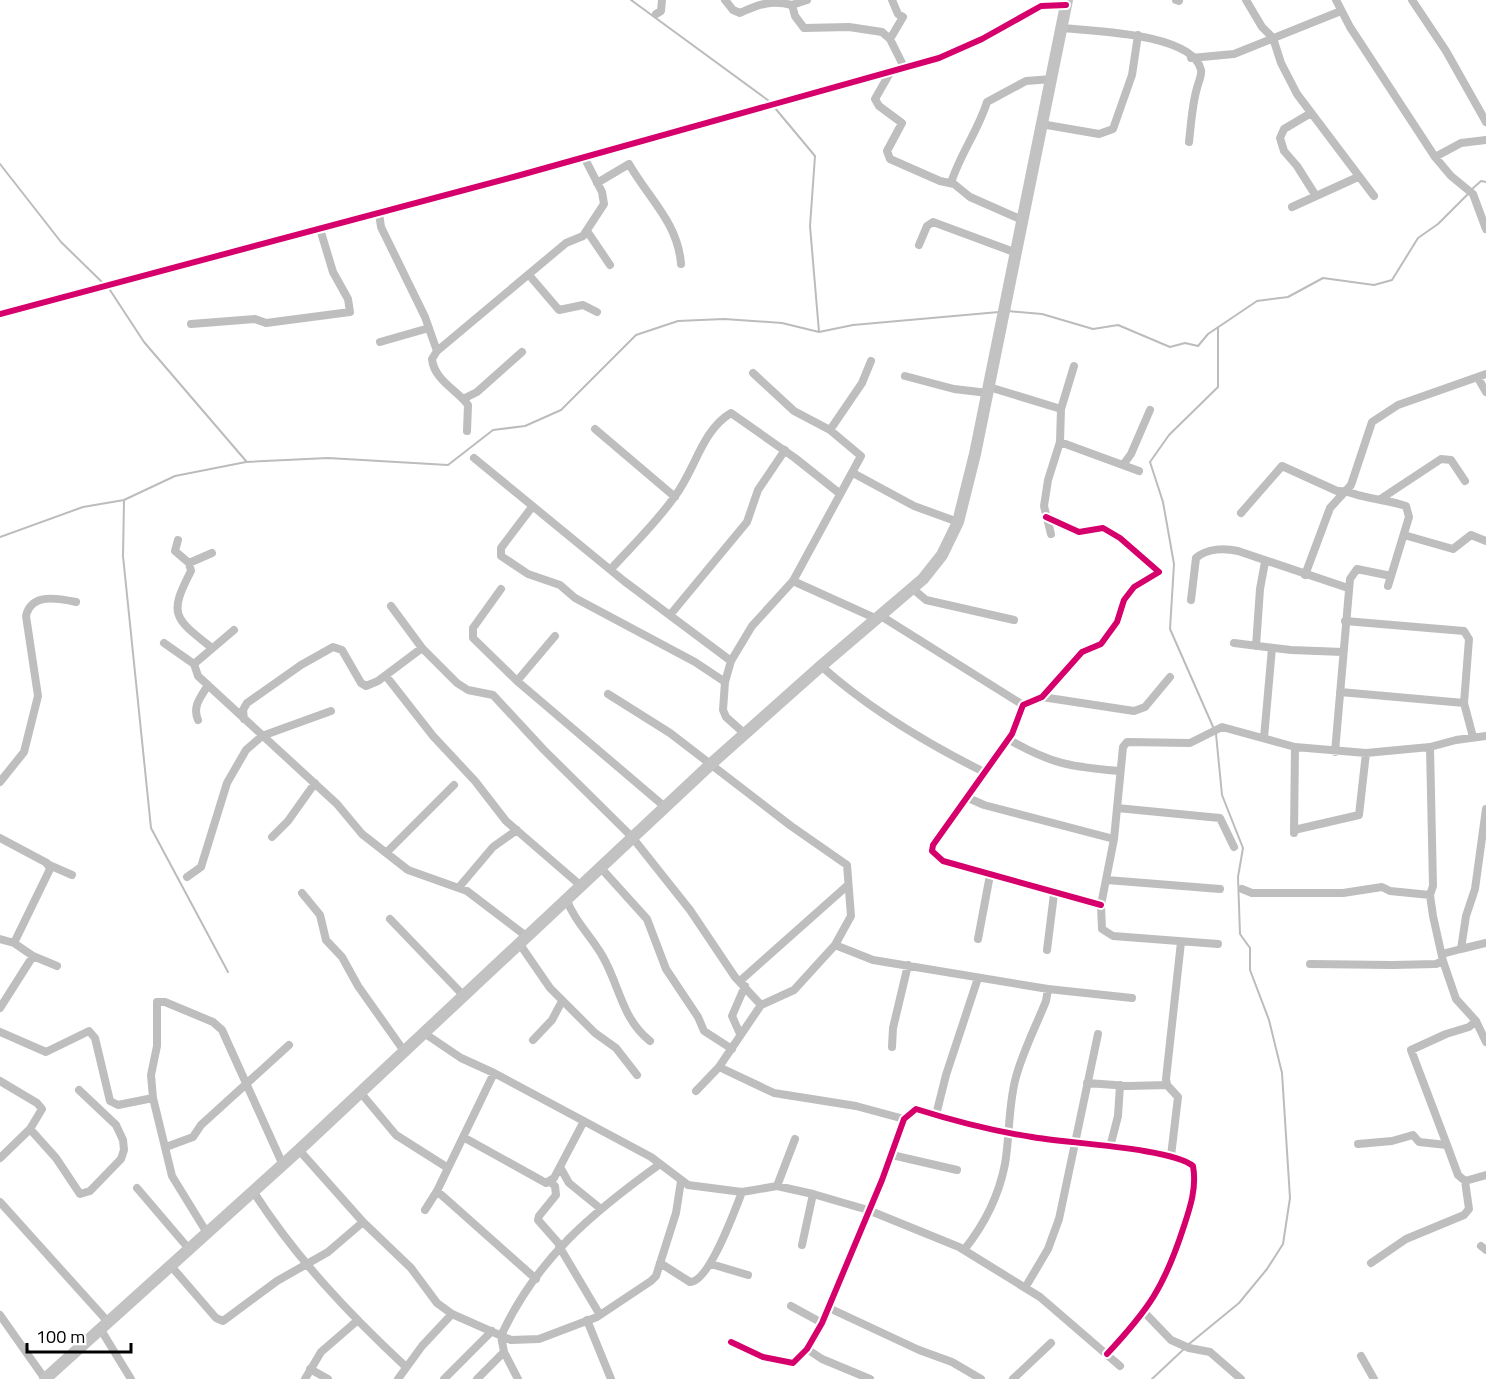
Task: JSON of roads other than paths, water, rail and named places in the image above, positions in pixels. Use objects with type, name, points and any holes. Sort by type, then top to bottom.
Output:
[{"type":"main road","points":[[45,1379],[283,1165],[712,763],[821,666],[913,589],[942,555],[958,522],[989,390],[1020,219],[1067,2]]},
{"type":"street","points":[[656,14],[662,11],[662,0]]},
{"type":"street","points":[[725,0],[733,10],[740,13],[764,2],[792,5],[807,0]]},
{"type":"street","points":[[890,39],[903,18],[898,14],[892,0]]},
{"type":"street","points":[[1246,0],[1262,27],[1273,38],[1285,71],[1311,113],[1374,196]]},
{"type":"street","points":[[1336,0],[1435,157],[1451,176],[1470,191],[1486,229]]},
{"type":"street","points":[[1412,0],[1446,51],[1486,122]]},
{"type":"street","points":[[0,314],[584,157],[956,52],[1041,6],[1067,2]]},
{"type":"street","points":[[792,5],[800,24],[809,30],[841,26],[882,32],[890,39],[904,67]]},
{"type":"street","points":[[1191,58],[1234,54],[1341,11]]},
{"type":"street","points":[[1062,28],[1138,34],[1182,50],[1199,65],[1201,74],[1196,91],[1189,142]]},
{"type":"street","points":[[1041,124],[1099,134],[1113,129],[1132,75],[1138,34]]},
{"type":"street","points":[[891,71],[875,99],[879,106],[902,123],[887,151],[888,156],[940,181],[951,183],[970,197],[1020,219]]},
{"type":"street","points":[[951,183],[963,150],[974,136],[987,102],[1026,81],[1052,79]]},
{"type":"street","points":[[1311,113],[1284,129],[1280,138],[1284,151],[1298,166],[1316,196]]},
{"type":"street","points":[[1435,157],[1461,143],[1486,140]]},
{"type":"street","points":[[467,431],[469,412],[464,399],[448,387],[434,368],[432,360],[437,351],[566,243],[587,231],[604,204],[584,157]]},
{"type":"street","points":[[597,183],[629,164],[645,191],[673,229],[680,244],[681,264]]},
{"type":"street","points":[[1292,207],[1358,177]]},
{"type":"street","points":[[379,213],[381,227],[429,328],[437,351]]},
{"type":"street","points":[[919,245],[927,226],[933,222],[1014,252]]},
{"type":"street","points":[[191,324],[255,320],[266,323],[350,312],[348,299],[333,272],[320,229]]},
{"type":"street","points":[[587,231],[610,265]]},
{"type":"street","points":[[529,275],[559,310],[583,305],[597,312]]},
{"type":"street","points":[[380,342],[429,328]]},
{"type":"street","points":[[464,399],[477,392],[522,352]]},
{"type":"street","points":[[830,430],[862,382],[871,361]]},
{"type":"street","points":[[1051,534],[1044,506],[1048,480],[1060,442],[1061,409],[1074,366]]},
{"type":"street","points":[[745,734],[726,717],[723,710],[725,682],[731,661],[752,626],[793,580],[839,493],[861,459],[860,452],[830,430],[794,411],[753,373]]},
{"type":"street","points":[[905,376],[954,389],[989,390],[1061,409]]},
{"type":"street","points":[[1305,576],[1330,508],[1347,490],[1357,471],[1367,431],[1376,418],[1398,405],[1482,376],[1486,392]]},
{"type":"street","points":[[1123,465],[1131,454],[1150,410]]},
{"type":"street","points":[[611,569],[675,496],[692,470],[708,436],[731,413],[785,450],[839,493]]},
{"type":"street","points":[[595,429],[675,496]]},
{"type":"street","points":[[1060,442],[1139,471]]},
{"type":"street","points":[[670,615],[747,522],[758,490],[785,450]]},
{"type":"street","points":[[474,458],[532,507],[731,661]]},
{"type":"street","points":[[1382,498],[1441,459],[1451,460],[1465,481]]},
{"type":"street","points":[[1241,513],[1282,466],[1322,486],[1337,491],[1347,490],[1362,497],[1382,498],[1409,509],[1409,517],[1388,586]]},
{"type":"street","points":[[853,472],[914,506],[958,522]]},
{"type":"street","points":[[532,507],[501,548],[501,556],[528,574],[560,585],[590,606],[695,662],[725,682]]},
{"type":"street","points":[[1046,517],[1079,532],[1103,528],[1120,538],[1159,572],[1134,587],[1124,600],[1117,622],[1101,644],[1082,652],[1042,697],[1023,705],[1008,739],[933,844],[932,851],[943,861],[1054,894],[1101,905]]},
{"type":"street","points":[[1404,535],[1453,549],[1471,535],[1486,541]]},
{"type":"street","points":[[178,540],[175,551],[189,563],[191,571],[177,599],[178,612],[192,632],[212,648]]},
{"type":"street","points":[[1191,600],[1196,558],[1203,552],[1229,549],[1305,576],[1348,588]]},
{"type":"street","points":[[189,563],[212,553]]},
{"type":"street","points":[[1256,646],[1260,589],[1265,562]]},
{"type":"street","points":[[1335,752],[1348,588],[1353,573],[1357,569],[1391,576]]},
{"type":"street","points":[[793,580],[878,617],[1023,705]]},
{"type":"street","points":[[501,589],[471,633],[517,681],[665,807]]},
{"type":"street","points":[[913,589],[927,600],[1014,620]]},
{"type":"street","points":[[0,782],[24,752],[38,696],[26,616],[28,606],[34,601],[60,598],[76,603]]},
{"type":"street","points":[[391,606],[422,648],[462,687],[493,695],[544,750],[632,837],[690,910],[742,984],[761,1005]]},
{"type":"street","points":[[1345,621],[1464,631],[1468,635],[1469,644],[1464,703],[1473,736]]},
{"type":"street","points":[[234,630],[194,664],[194,670],[262,736],[338,804],[362,834],[415,874],[460,886],[522,939],[541,978],[595,1033],[616,1048],[637,1075]]},
{"type":"street","points":[[517,681],[555,636]]},
{"type":"street","points":[[164,643],[194,664]]},
{"type":"street","points":[[1234,643],[1272,648],[1343,652]]},
{"type":"street","points":[[244,719],[243,710],[247,704],[301,665],[333,647],[342,650],[363,686],[370,686],[386,676],[422,648]]},
{"type":"street","points":[[1264,738],[1272,648]]},
{"type":"street","points":[[821,666],[842,684],[925,741],[984,772]]},
{"type":"street","points":[[386,676],[433,736],[517,830],[580,885]]},
{"type":"street","points":[[1042,697],[1134,711],[1145,707],[1170,677]]},
{"type":"street","points":[[198,720],[195,712],[197,704],[208,685]]},
{"type":"street","points":[[1340,692],[1464,703]]},
{"type":"street","points":[[608,694],[712,763],[782,819],[847,865],[851,916],[835,945],[794,990],[761,1005],[732,1049],[696,1090]]},
{"type":"street","points":[[187,877],[201,867],[231,775],[246,750],[262,736],[331,711]]},
{"type":"street","points":[[1218,944],[1105,934],[1102,929],[1101,905],[1114,839],[1120,771],[1124,747],[1133,740],[1190,742],[1222,727],[1295,747],[1335,752],[1366,753],[1430,747],[1473,736],[1486,736],[1486,743]]},
{"type":"street","points":[[1008,739],[1040,758],[1063,765],[1120,771]]},
{"type":"street","points":[[1295,747],[1294,831],[1359,815],[1366,753]]},
{"type":"street","points":[[1430,747],[1433,886],[1430,895],[1443,958],[1456,999],[1476,1021],[1486,1042]]},
{"type":"street","points":[[272,837],[288,821],[315,783]]},
{"type":"street","points":[[387,852],[454,785]]},
{"type":"street","points":[[966,797],[984,805],[1114,839]]},
{"type":"street","points":[[1117,808],[1220,818],[1234,847]]},
{"type":"street","points":[[1461,949],[1466,916],[1475,889],[1483,847],[1486,809]]},
{"type":"street","points":[[460,886],[493,847],[517,830]]},
{"type":"street","points":[[0,838],[72,875]]},
{"type":"street","points":[[14,943],[48,875],[50,869],[47,863]]},
{"type":"street","points":[[600,867],[647,919],[666,969],[698,1017],[704,1031],[732,1049]]},
{"type":"street","points":[[978,939],[990,875]]},
{"type":"street","points":[[1107,880],[1220,889]]},
{"type":"street","points":[[740,1034],[732,1016],[742,984],[848,885]]},
{"type":"street","points":[[1242,889],[1252,893],[1343,893],[1382,887],[1390,891],[1430,895]]},
{"type":"street","points":[[302,893],[320,915],[326,940],[339,952],[358,986],[404,1052]]},
{"type":"street","points":[[1047,951],[1054,894]]},
{"type":"street","points":[[566,898],[570,911],[604,958],[622,1007],[638,1032],[650,1041]]},
{"type":"street","points":[[390,919],[463,995]]},
{"type":"street","points":[[0,939],[14,943],[33,956],[57,966]]},
{"type":"street","points":[[1167,1085],[1182,942]]},
{"type":"street","points":[[1310,964],[1436,964],[1461,949],[1486,943]]},
{"type":"street","points":[[835,945],[866,958],[978,978],[1132,998]]},
{"type":"street","points":[[0,1008],[33,956]]},
{"type":"street","points":[[892,1047],[893,1028],[908,965]]},
{"type":"street","points":[[936,1115],[978,978]]},
{"type":"street","points":[[964,1250],[989,1210],[1000,1185],[1006,1161],[1007,1132],[1020,1062],[1046,1001],[1048,988]]},
{"type":"street","points":[[533,1040],[552,1020],[562,1001]]},
{"type":"street","points":[[207,1233],[172,1176],[153,1098],[151,1075],[157,1046],[157,1002],[165,1002],[213,1022],[222,1030],[283,1165]]},
{"type":"street","points":[[1371,1263],[1406,1239],[1464,1215],[1469,1209],[1465,1181],[1458,1175],[1411,1050],[1446,1034],[1469,1027],[1476,1021]]},
{"type":"street","points":[[0,1032],[46,1052],[83,1033],[93,1033],[110,1101]]},
{"type":"street","points":[[424,1033],[450,1052],[494,1073],[660,1164],[681,1182],[710,1189],[742,1192],[777,1186],[813,1194],[868,1210],[964,1250],[1025,1288],[1120,1366]]},
{"type":"street","points":[[1025,1288],[1048,1249],[1059,1219],[1098,1034]]},
{"type":"street","points":[[166,1147],[193,1137],[201,1125],[289,1045]]},
{"type":"street","points":[[719,1066],[774,1093],[856,1106],[904,1119]]},
{"type":"street","points":[[425,1210],[437,1191],[494,1073]]},
{"type":"street","points":[[0,1082],[41,1106],[42,1113],[30,1129],[0,1158]]},
{"type":"street","points":[[1087,1083],[1167,1085],[1178,1097],[1171,1156]]},
{"type":"street","points":[[1110,1147],[1118,1116],[1120,1085]]},
{"type":"street","points":[[30,1129],[56,1158],[80,1194],[90,1191],[121,1159],[124,1150],[123,1140],[116,1125],[79,1090]]},
{"type":"street","points":[[360,1092],[396,1135],[448,1168]]},
{"type":"street","points":[[110,1101],[118,1105],[153,1098]]},
{"type":"street","points":[[101,1111],[110,1101]]},
{"type":"street","points":[[731,1342],[764,1357],[793,1363],[807,1349],[829,1308],[892,1155],[904,1119],[916,1109],[1031,1137],[1075,1141],[1171,1156],[1193,1166],[1194,1188],[1189,1211],[1168,1274],[1144,1312],[1107,1354]]},
{"type":"street","points":[[552,1180],[584,1121]]},
{"type":"street","points":[[1358,1144],[1392,1141],[1413,1136],[1419,1142],[1447,1145]]},
{"type":"street","points":[[463,1137],[542,1182],[552,1180],[569,1183]]},
{"type":"street","points":[[777,1186],[795,1139]]},
{"type":"street","points":[[299,1150],[363,1222],[411,1268],[437,1303],[452,1314],[519,1342],[539,1339],[600,1315],[651,1281],[660,1263],[677,1206],[681,1182]]},
{"type":"street","points":[[892,1155],[957,1170]]},
{"type":"street","points":[[518,1379],[504,1352],[501,1336],[523,1297],[560,1246],[601,1209],[660,1164]]},
{"type":"street","points":[[560,1167],[569,1183],[601,1209]]},
{"type":"street","points":[[1465,1181],[1486,1175]]},
{"type":"street","points":[[552,1180],[556,1195],[538,1220],[560,1246],[600,1315]]},
{"type":"street","points":[[137,1188],[189,1249]]},
{"type":"street","points":[[253,1191],[275,1225],[333,1295],[406,1367]]},
{"type":"street","points":[[437,1191],[536,1279]]},
{"type":"street","points":[[660,1263],[690,1282],[695,1282],[711,1264],[742,1192]]},
{"type":"street","points":[[802,1245],[813,1194]]},
{"type":"street","points":[[0,1202],[105,1326],[131,1379]]},
{"type":"street","points":[[171,1266],[216,1318],[223,1321],[308,1263],[335,1248],[363,1222]]},
{"type":"street","points":[[1486,1244],[1481,1246],[1486,1250]]},
{"type":"street","points":[[711,1264],[748,1275]]},
{"type":"street","points":[[791,1306],[822,1323]]},
{"type":"street","points":[[829,1308],[919,1350],[952,1362],[981,1379]]},
{"type":"street","points":[[1144,1312],[1172,1340],[1189,1348],[1210,1352],[1241,1379]]},
{"type":"street","points":[[398,1379],[452,1314]]},
{"type":"street","points":[[0,1315],[45,1379]]},
{"type":"street","points":[[305,1379],[321,1352],[358,1320]]},
{"type":"street","points":[[587,1320],[611,1379]]},
{"type":"street","points":[[444,1379],[492,1331]]},
{"type":"street","points":[[1013,1379],[1051,1343]]},
{"type":"street","points":[[807,1349],[822,1359],[870,1379]]},
{"type":"street","points":[[477,1379],[504,1352]]},
{"type":"street","points":[[1361,1356],[1374,1379]]},
{"type":"street","points":[[310,1369],[327,1379]]},
{"type":"waterway","points":[[631,0],[769,101]]},
{"type":"waterway","points":[[775,108],[815,156],[810,226],[819,332]]},
{"type":"waterway","points":[[0,164],[61,242],[104,284]]},
{"type":"waterway","points":[[1471,190],[1481,181],[1486,182]]},
{"type":"waterway","points":[[1008,311],[1042,314],[1093,329],[1118,325],[1170,347],[1185,343],[1198,346],[1208,334],[1257,301],[1288,297],[1323,278],[1374,285],[1392,280],[1418,238],[1438,224],[1468,194]]},
{"type":"waterway","points":[[108,287],[144,342],[246,461]]},
{"type":"waterway","points":[[0,537],[83,507],[124,500],[175,476],[246,462],[328,458],[448,465],[493,430],[525,426],[561,410],[636,335],[678,321],[724,319],[782,323],[819,332],[853,325],[999,312]]},
{"type":"waterway","points":[[1214,729],[1170,629],[1174,564],[1163,502],[1150,462],[1169,435],[1218,387],[1218,327]]},
{"type":"waterway","points":[[124,501],[123,556],[151,828],[228,972]]},
{"type":"waterway","points":[[1189,1344],[1239,1303],[1267,1269],[1283,1244],[1290,1198],[1282,1073],[1269,1020],[1250,970],[1250,948],[1240,934],[1238,877],[1243,848],[1222,795],[1216,734]]},
{"type":"waterway","points":[[1152,1379],[1185,1348]]}]
